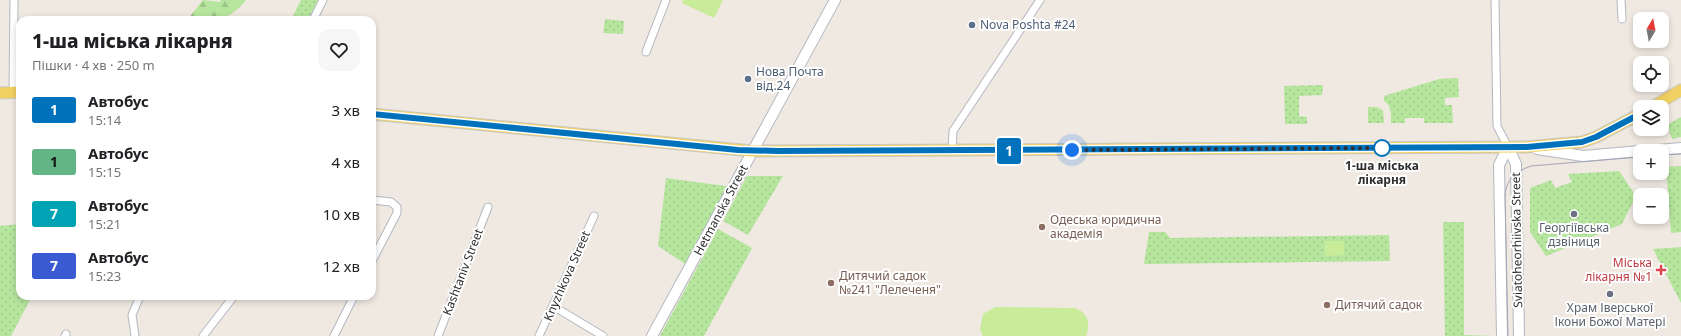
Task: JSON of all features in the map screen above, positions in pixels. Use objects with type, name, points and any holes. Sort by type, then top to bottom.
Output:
[{"type":"main road","points":[[1664,100],[1681,90]]},
{"type":"main road","points":[[0,93],[16,92]]},
{"type":"main road","points":[[376,114],[752,151],[1527,147],[1582,142],[1596,137],[1633,118]]},
{"type":"street","points":[[14,0],[16,61]]},
{"type":"street","points":[[316,16],[323,0]]},
{"type":"street","points":[[646,52],[666,0]]},
{"type":"street","name":"Hetmanska Street","points":[[652,336],[835,0]]},
{"type":"street","points":[[952,151],[953,131],[1040,0]]},
{"type":"street","name":"Sviatoheorhiivska Street","points":[[1495,0],[1497,126],[1516,164],[1519,336]]},
{"type":"street","points":[[1621,0],[1622,19]]},
{"type":"street","name":"Sviatoheorhiivska Street","points":[[1502,336],[1499,165],[1508,147]]},
{"type":"street","points":[[1527,147],[1583,156],[1633,152]]},
{"type":"street","points":[[1669,149],[1681,148]]},
{"type":"street","points":[[376,200],[391,202],[397,207],[397,212],[376,253]]},
{"type":"street","name":"Kashtaniv Street","points":[[438,336],[488,207]]},
{"type":"street","name":"Knyzhkova Street","points":[[539,336],[594,216]]},
{"type":"street","points":[[135,336],[132,316],[138,300]]},
{"type":"street","points":[[203,336],[231,300]]},
{"type":"street","points":[[334,336],[352,300]]},
{"type":"street","points":[[553,306],[603,336]]},
{"type":"green space","points":[[203,0],[220,2],[221,0],[246,0],[233,13],[226,16],[190,16]]},
{"type":"green space","points":[[301,0],[318,0],[310,16],[293,16]]},
{"type":"green space","points":[[683,0],[723,0],[714,18],[682,3]]},
{"type":"green space","points":[[605,19],[624,21],[623,34],[603,33]]},
{"type":"green space","points":[[1458,78],[1459,97],[1445,98],[1445,105],[1452,105],[1453,123],[1424,123],[1424,118],[1405,118],[1405,123],[1391,123],[1390,110],[1387,103],[1384,101],[1384,96],[1439,79]]},
{"type":"green space","points":[[1323,85],[1322,95],[1299,96],[1299,116],[1307,117],[1307,124],[1285,124],[1284,86]]},
{"type":"green space","points":[[1368,107],[1377,107],[1383,111],[1384,123],[1368,123]]},
{"type":"green space","points":[[1681,117],[1681,137],[1672,139],[1669,131],[1669,124]]},
{"type":"green space","points":[[1681,166],[1681,232],[1671,233],[1669,188],[1668,188],[1667,180],[1669,180],[1669,167]]},
{"type":"green space","points":[[1619,171],[1633,192],[1633,202],[1622,224],[1546,256],[1530,232],[1530,188],[1551,180],[1555,188],[1572,182],[1568,174]]},
{"type":"green space","points":[[747,176],[783,176],[748,235],[723,221]]},
{"type":"green space","points":[[666,178],[733,187],[690,267],[658,246]]},
{"type":"green space","points":[[1443,222],[1464,222],[1464,335],[1496,336],[1445,336]]},
{"type":"green space","points":[[16,224],[16,300],[30,300],[11,336],[0,336],[0,226]]},
{"type":"green space","points":[[718,229],[752,248],[704,336],[660,336]]},
{"type":"green space","points":[[1149,232],[1165,232],[1170,238],[1389,235],[1390,261],[1144,264]]},
{"type":"green space","points":[[1325,241],[1344,241],[1344,255],[1325,256]]},
{"type":"green space","points":[[1681,247],[1681,303],[1653,249]]},
{"type":"green space","points":[[995,307],[1075,308],[1086,316],[1088,327],[1086,336],[983,336],[980,329],[983,314]]},
{"type":"tram line","points":[[1669,155],[1681,154]]},
{"type":"tram line","points":[[1508,336],[1505,194],[1510,179],[1521,170],[1531,166],[1633,158]]},
{"type":"bus line","name":"1","points":[[376,114],[752,151],[1527,147],[1582,142],[1596,137],[1633,118]]},
{"type":"place","name":"Nova Poshta #24","points":[[972,25]]},
{"type":"place","name":"Нова Почта від.24","points":[[748,79]]},
{"type":"place","name":"1-ша міська лікарня","points":[[1382,148]]},
{"type":"place","name":"Георгіївська дзвіниця","points":[[1574,214]]},
{"type":"place","name":"Одеська юридична академія","points":[[1042,227]]},
{"type":"place","name":"Міська лікарня №1","points":[[1661,270]]},
{"type":"place","name":"Дитячий садок №241 \"Лелеченя\"","points":[[831,283]]},
{"type":"place","name":"Храм Іверської Ікони Божої Матері","points":[[1610,294]]},
{"type":"place","name":"Дитячий садок","points":[[1327,305]]},
{"type":"route","points":[[1072,150],[1384,148],[1382,148]]}]
